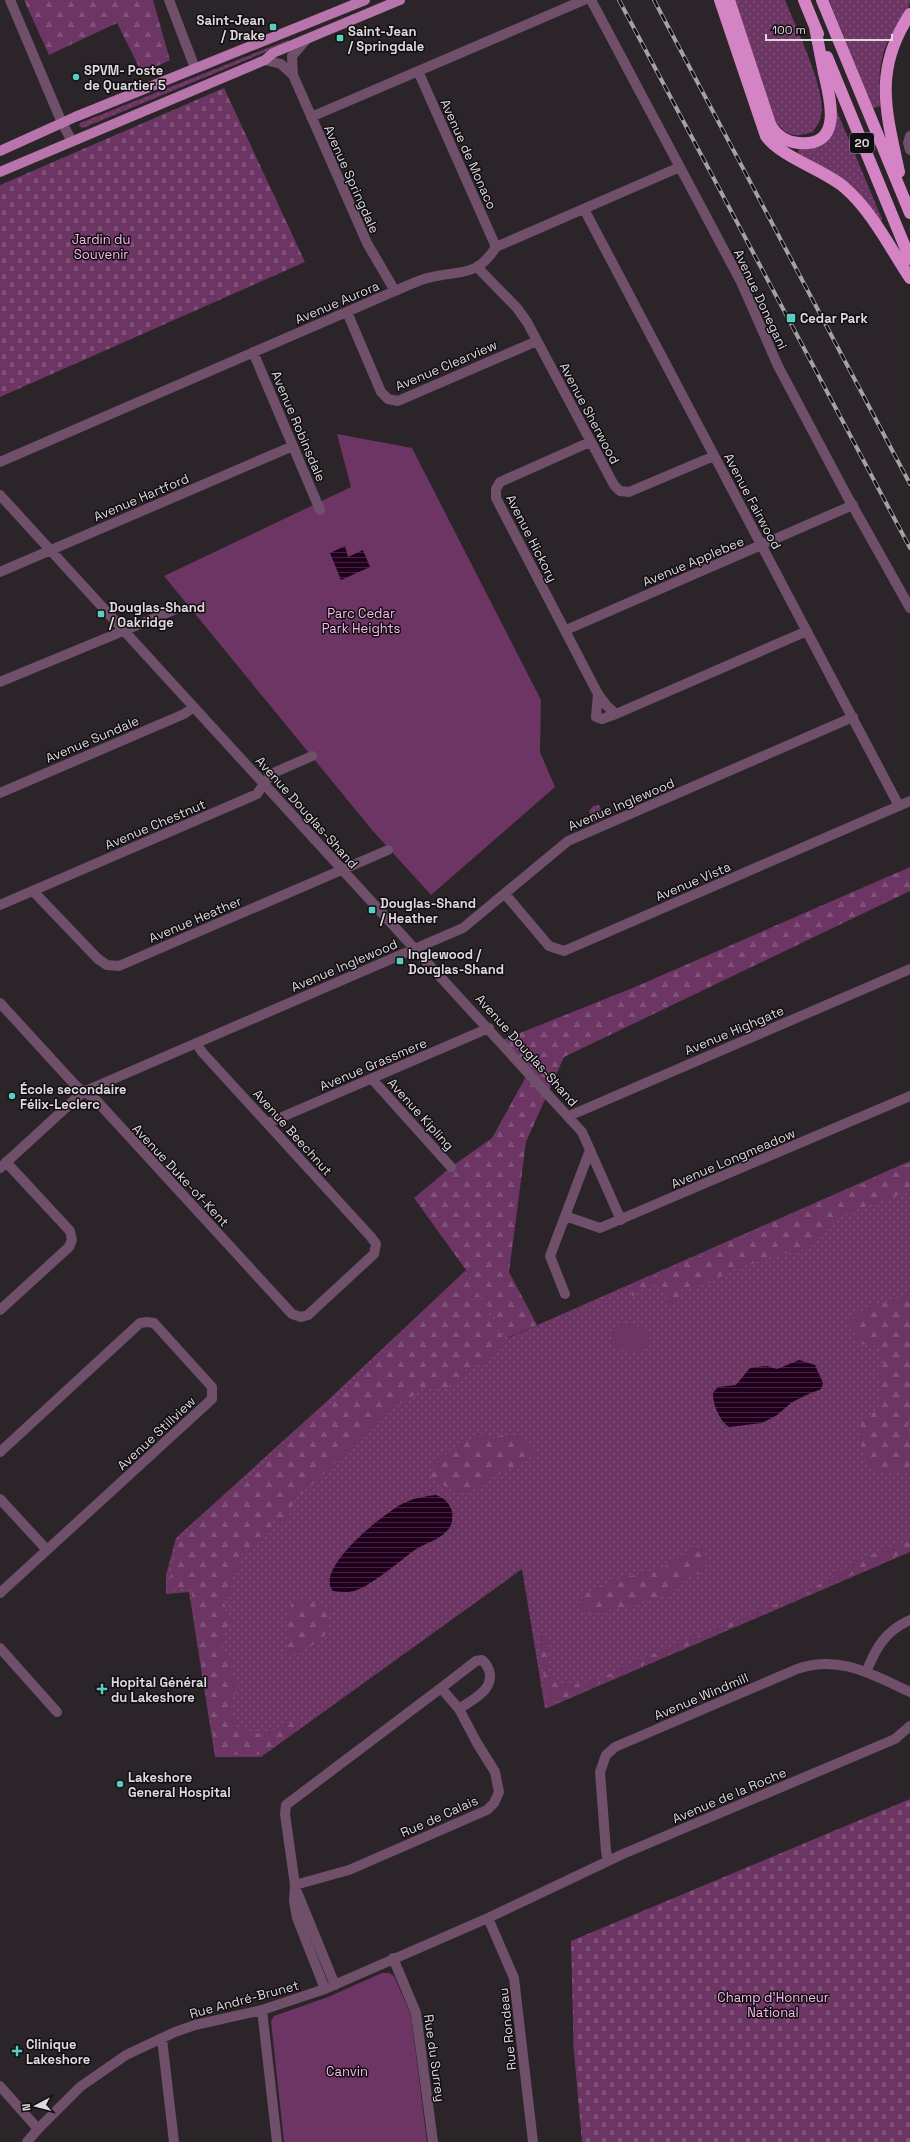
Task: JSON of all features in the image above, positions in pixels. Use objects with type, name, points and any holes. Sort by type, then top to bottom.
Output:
[{"type":"highway","points":[[720,0],[766,136],[777,147],[831,177],[850,193],[870,217],[910,278]]},
{"type":"highway","points":[[729,0],[770,124],[779,135],[793,142],[808,143],[819,138],[827,131],[831,120],[831,104],[815,28]]},
{"type":"highway","name":"20","points":[[804,0],[910,259]]},
{"type":"highway","name":"20","points":[[822,0],[910,213]]},
{"type":"highway","points":[[904,198],[888,121],[885,81],[893,46],[910,14]]},
{"type":"main road","points":[[0,151],[62,123],[365,0]]},
{"type":"main road","points":[[0,172],[265,60],[274,53],[400,0]]},
{"type":"street","points":[[10,0],[62,123],[72,141]]},
{"type":"street","points":[[169,0],[195,68]]},
{"type":"street","points":[[311,117],[584,0]]},
{"type":"street","name":"Avenue Donegani","points":[[591,0],[744,289],[778,366],[910,608]]},
{"type":"street","points":[[293,75],[292,56],[306,40]]},
{"type":"street","points":[[265,60],[281,64],[293,75]]},
{"type":"street","name":"Avenue de Monaco","points":[[418,71],[496,248]]},
{"type":"street","name":"Avenue Springdale","points":[[293,75],[366,243],[395,291]]},
{"type":"street","points":[[909,136],[908,144],[910,150]]},
{"type":"street","name":"Avenue Aurora","points":[[0,462],[395,291],[431,277],[466,273],[477,267],[496,248],[680,167]]},
{"type":"street","name":"Avenue Fairwood","points":[[584,209],[899,806]]},
{"type":"street","name":"Avenue Sherwood","points":[[477,267],[517,308],[537,341],[614,485],[620,491],[629,492],[714,456]]},
{"type":"street","name":"Avenue Clearview","points":[[346,312],[380,392],[388,399],[398,401],[537,341]]},
{"type":"street","name":"Avenue Robinsdale","points":[[253,352],[320,510]]},
{"type":"street","name":"Avenue Hickory","points":[[590,442],[500,482],[496,489],[496,498],[598,694],[607,706],[616,714]]},
{"type":"street","name":"Avenue Hartford","points":[[0,572],[292,446]]},
{"type":"street","name":"Avenue Douglas-Shand","points":[[0,495],[341,869],[416,948],[569,1116],[582,1132],[621,1220]]},
{"type":"street","name":"Avenue Applebee","points":[[566,630],[853,505]]},
{"type":"street","points":[[0,682],[174,610]]},
{"type":"street","points":[[598,694],[596,718],[602,719],[807,631]]},
{"type":"street","name":"Avenue Sundale","points":[[0,793],[184,714],[194,707]]},
{"type":"street","name":"Avenue Inglewood","points":[[3,1165],[83,1092],[463,928],[568,841],[853,717]]},
{"type":"street","name":"Avenue Chestnut","points":[[0,905],[257,794],[265,785],[271,774],[312,756]]},
{"type":"street","name":"Avenue Vista","points":[[505,894],[549,946],[564,951],[910,801]]},
{"type":"street","name":"Avenue Heather","points":[[33,891],[98,959],[107,964],[119,966],[388,850]]},
{"type":"street","name":"Avenue Highgate","points":[[569,1116],[910,969]]},
{"type":"street","name":"Avenue Duke-of-Kent","points":[[0,1003],[83,1092],[94,1098],[292,1314],[301,1317],[308,1315],[374,1254],[376,1244],[371,1237]]},
{"type":"street","name":"Avenue Grassmere","points":[[268,1123],[489,1028]]},
{"type":"street","name":"Avenue Beechnut","points":[[196,1043],[202,1052],[371,1237]]},
{"type":"street","name":"Avenue Kipling","points":[[372,1079],[452,1167]]},
{"type":"street","name":"Avenue Longmeadow","points":[[565,1216],[600,1228],[910,1096]]},
{"type":"street","points":[[565,1294],[550,1256],[590,1150]]},
{"type":"street","points":[[0,1310],[69,1247],[72,1240],[70,1231],[3,1165]]},
{"type":"street","name":"Avenue Stillview","points":[[0,1452],[140,1324],[147,1322],[154,1323],[212,1386],[212,1399],[0,1593]]},
{"type":"street","points":[[0,1498],[47,1550]]},
{"type":"street","points":[[866,1672],[876,1648],[883,1638],[893,1629],[910,1620]]},
{"type":"street","points":[[0,1648],[57,1712]]},
{"type":"street","points":[[325,1989],[297,1918],[294,1901],[295,1885],[285,1814],[286,1805],[476,1661],[482,1660],[486,1663],[490,1674],[490,1684],[485,1691],[459,1709]]},
{"type":"street","name":"Avenue Windmill","points":[[608,1861],[600,1772],[603,1760],[610,1750],[620,1744],[805,1666],[834,1663],[850,1665],[910,1692]]},
{"type":"street","name":"Rue de Calais","points":[[295,1885],[349,1870],[487,1810],[494,1803],[499,1792],[496,1772],[477,1743],[459,1709],[441,1688]]},
{"type":"street","name":"Avenue de la Roche","points":[[557,1886],[608,1861],[895,1739],[910,1726]]},
{"type":"street","points":[[295,1885],[335,1985]]},
{"type":"street","name":"Rue André-Brunet","points":[[27,2142],[80,2087],[126,2055],[162,2038],[195,2025],[262,2010],[325,1989],[393,1958],[488,1918],[557,1886]]},
{"type":"street","name":"Rue Rondeau","points":[[488,1918],[514,1978],[532,2142]]},
{"type":"street","name":"Rue du Surrey","points":[[393,1958],[416,2013],[433,2142]]},
{"type":"street","points":[[262,2010],[278,2142]]},
{"type":"street","points":[[162,2038],[174,2142]]},
{"type":"street","points":[[0,2086],[38,2129]]},
{"type":"green space","points":[[24,0],[153,0],[170,60],[142,73],[117,23],[49,55]]},
{"type":"green space","points":[[735,0],[785,0],[815,75],[822,105],[819,122],[813,132],[801,135],[787,133],[775,121]]},
{"type":"green space","points":[[829,0],[910,0],[905,15],[888,41],[882,57],[879,81],[880,106],[873,108]]},
{"type":"green space","points":[[288,40],[289,42],[83,128],[79,126],[80,123]]},
{"type":"green space","name":"Jardin du Souvenir","points":[[224,88],[305,262],[0,397],[0,185]]},
{"type":"green space","points":[[836,109],[882,219],[881,222],[798,153],[799,149],[814,146]]},
{"type":"green space","name":"Parc Cedar Park Heights","points":[[337,434],[412,448],[541,700],[540,752],[555,787],[431,895],[372,830],[164,576],[351,487]]},
{"type":"green space","points":[[599,805],[605,818],[593,823],[589,811],[593,806]]},
{"type":"green space","points":[[910,867],[910,891],[564,1057],[526,1142],[509,1272],[537,1325],[507,1338],[466,1270],[414,1198],[451,1167],[492,1138],[529,1071],[500,1041],[635,987]]},
{"type":"green space","points":[[910,1161],[910,1552],[545,1709],[522,1569],[261,1757],[215,1757],[189,1592],[166,1594],[166,1575],[176,1538],[326,1402],[466,1270],[508,1338]]},
{"type":"green space","points":[[910,1163],[910,1187],[890,1200],[882,1200],[843,1215],[829,1226],[808,1249],[778,1255],[733,1270],[707,1284],[680,1290],[680,1301],[669,1304],[663,1288],[658,1284],[644,1288],[633,1297],[629,1287]]},
{"type":"green space","points":[[466,1273],[504,1340],[501,1349],[482,1363],[468,1368],[462,1376],[449,1387],[423,1388],[403,1403],[394,1405],[315,1482],[294,1500],[290,1515],[286,1520],[277,1525],[274,1519],[271,1528],[239,1557],[239,1565],[233,1574],[234,1584],[224,1602],[226,1610],[233,1620],[222,1638],[224,1651],[233,1666],[230,1674],[239,1688],[232,1698],[233,1716],[236,1726],[250,1733],[258,1734],[280,1728],[294,1720],[302,1724],[261,1754],[216,1755],[191,1589],[168,1590],[178,1540],[368,1369]]},
{"type":"green space","points":[[910,1294],[910,1416],[908,1424],[910,1466],[898,1472],[887,1473],[876,1470],[867,1461],[863,1453],[861,1438],[861,1424],[878,1408],[883,1389],[877,1371],[884,1362],[879,1347],[859,1344],[849,1321],[867,1307],[891,1301]]},
{"type":"green space","points":[[622,1324],[633,1324],[646,1331],[649,1335],[650,1345],[639,1351],[626,1351],[620,1349],[613,1340],[612,1334]]},
{"type":"green space","points":[[502,1435],[517,1435],[524,1442],[535,1449],[535,1454],[521,1464],[505,1470],[471,1491],[453,1491],[430,1477],[431,1471],[441,1458],[457,1446],[478,1437],[495,1438]]},
{"type":"green space","points":[[910,1538],[910,1550],[547,1706],[539,1637],[544,1637],[547,1639],[549,1674],[556,1683],[581,1684],[596,1680],[689,1638],[697,1637],[793,1597],[802,1591],[815,1587],[866,1556],[890,1548]]},
{"type":"green space","points":[[696,1548],[704,1549],[707,1564],[705,1572],[687,1577],[673,1591],[659,1599],[599,1613],[589,1613],[584,1610],[580,1602],[585,1595],[597,1588],[612,1582],[664,1567]]},
{"type":"green space","points":[[301,1598],[309,1599],[324,1608],[332,1610],[327,1620],[327,1633],[312,1645],[301,1651],[283,1654],[289,1644],[285,1626],[291,1604]]},
{"type":"green space","name":"Champ d'Honneur National","points":[[910,1799],[910,2142],[582,2142],[574,2052],[574,2060],[571,1941]]},
{"type":"green space","name":"Canvin","points":[[382,1973],[389,1973],[394,1976],[411,2015],[427,2142],[284,2142],[271,2021],[274,2016],[328,1997]]},
{"type":"shaded area","points":[[345,546],[348,557],[363,550],[370,567],[341,580],[330,553]]},
{"type":"shaded area","points":[[799,1360],[815,1365],[823,1383],[821,1389],[791,1403],[777,1415],[762,1423],[729,1427],[725,1424],[717,1412],[713,1398],[713,1393],[718,1387],[736,1385],[750,1368],[767,1366],[777,1369]]},
{"type":"shaded area","points":[[436,1495],[446,1501],[452,1512],[450,1528],[445,1533],[418,1548],[363,1587],[351,1592],[333,1591],[330,1581],[333,1569],[342,1555],[355,1541],[369,1528],[397,1507],[413,1499]]},
{"type":"railway","points":[[619,0],[910,548]]},
{"type":"railway","points":[[654,0],[910,484]]},
{"type":"place","name":"Saint-Jean / Drake","points":[[273,27]]},
{"type":"place","name":"Saint-Jean / Springdale","points":[[340,38]]},
{"type":"place","name":"SPVM- Poste de Quartier 5","points":[[76,77]]},
{"type":"place","name":"Cedar Park","points":[[791,318]]},
{"type":"place","name":"Douglas-Shand / Oakridge","points":[[101,614]]},
{"type":"place","name":"Douglas-Shand / Heather","points":[[372,910]]},
{"type":"place","name":"Inglewood / Douglas-Shand","points":[[400,961]]},
{"type":"place","name":"École secondaire Félix-Leclerc","points":[[12,1096]]},
{"type":"place","name":"Hopital Général du Lakeshore","points":[[102,1689]]},
{"type":"place","name":"Lakeshore General Hospital","points":[[120,1784]]},
{"type":"place","name":"Clinique Lakeshore","points":[[17,2051]]}]
